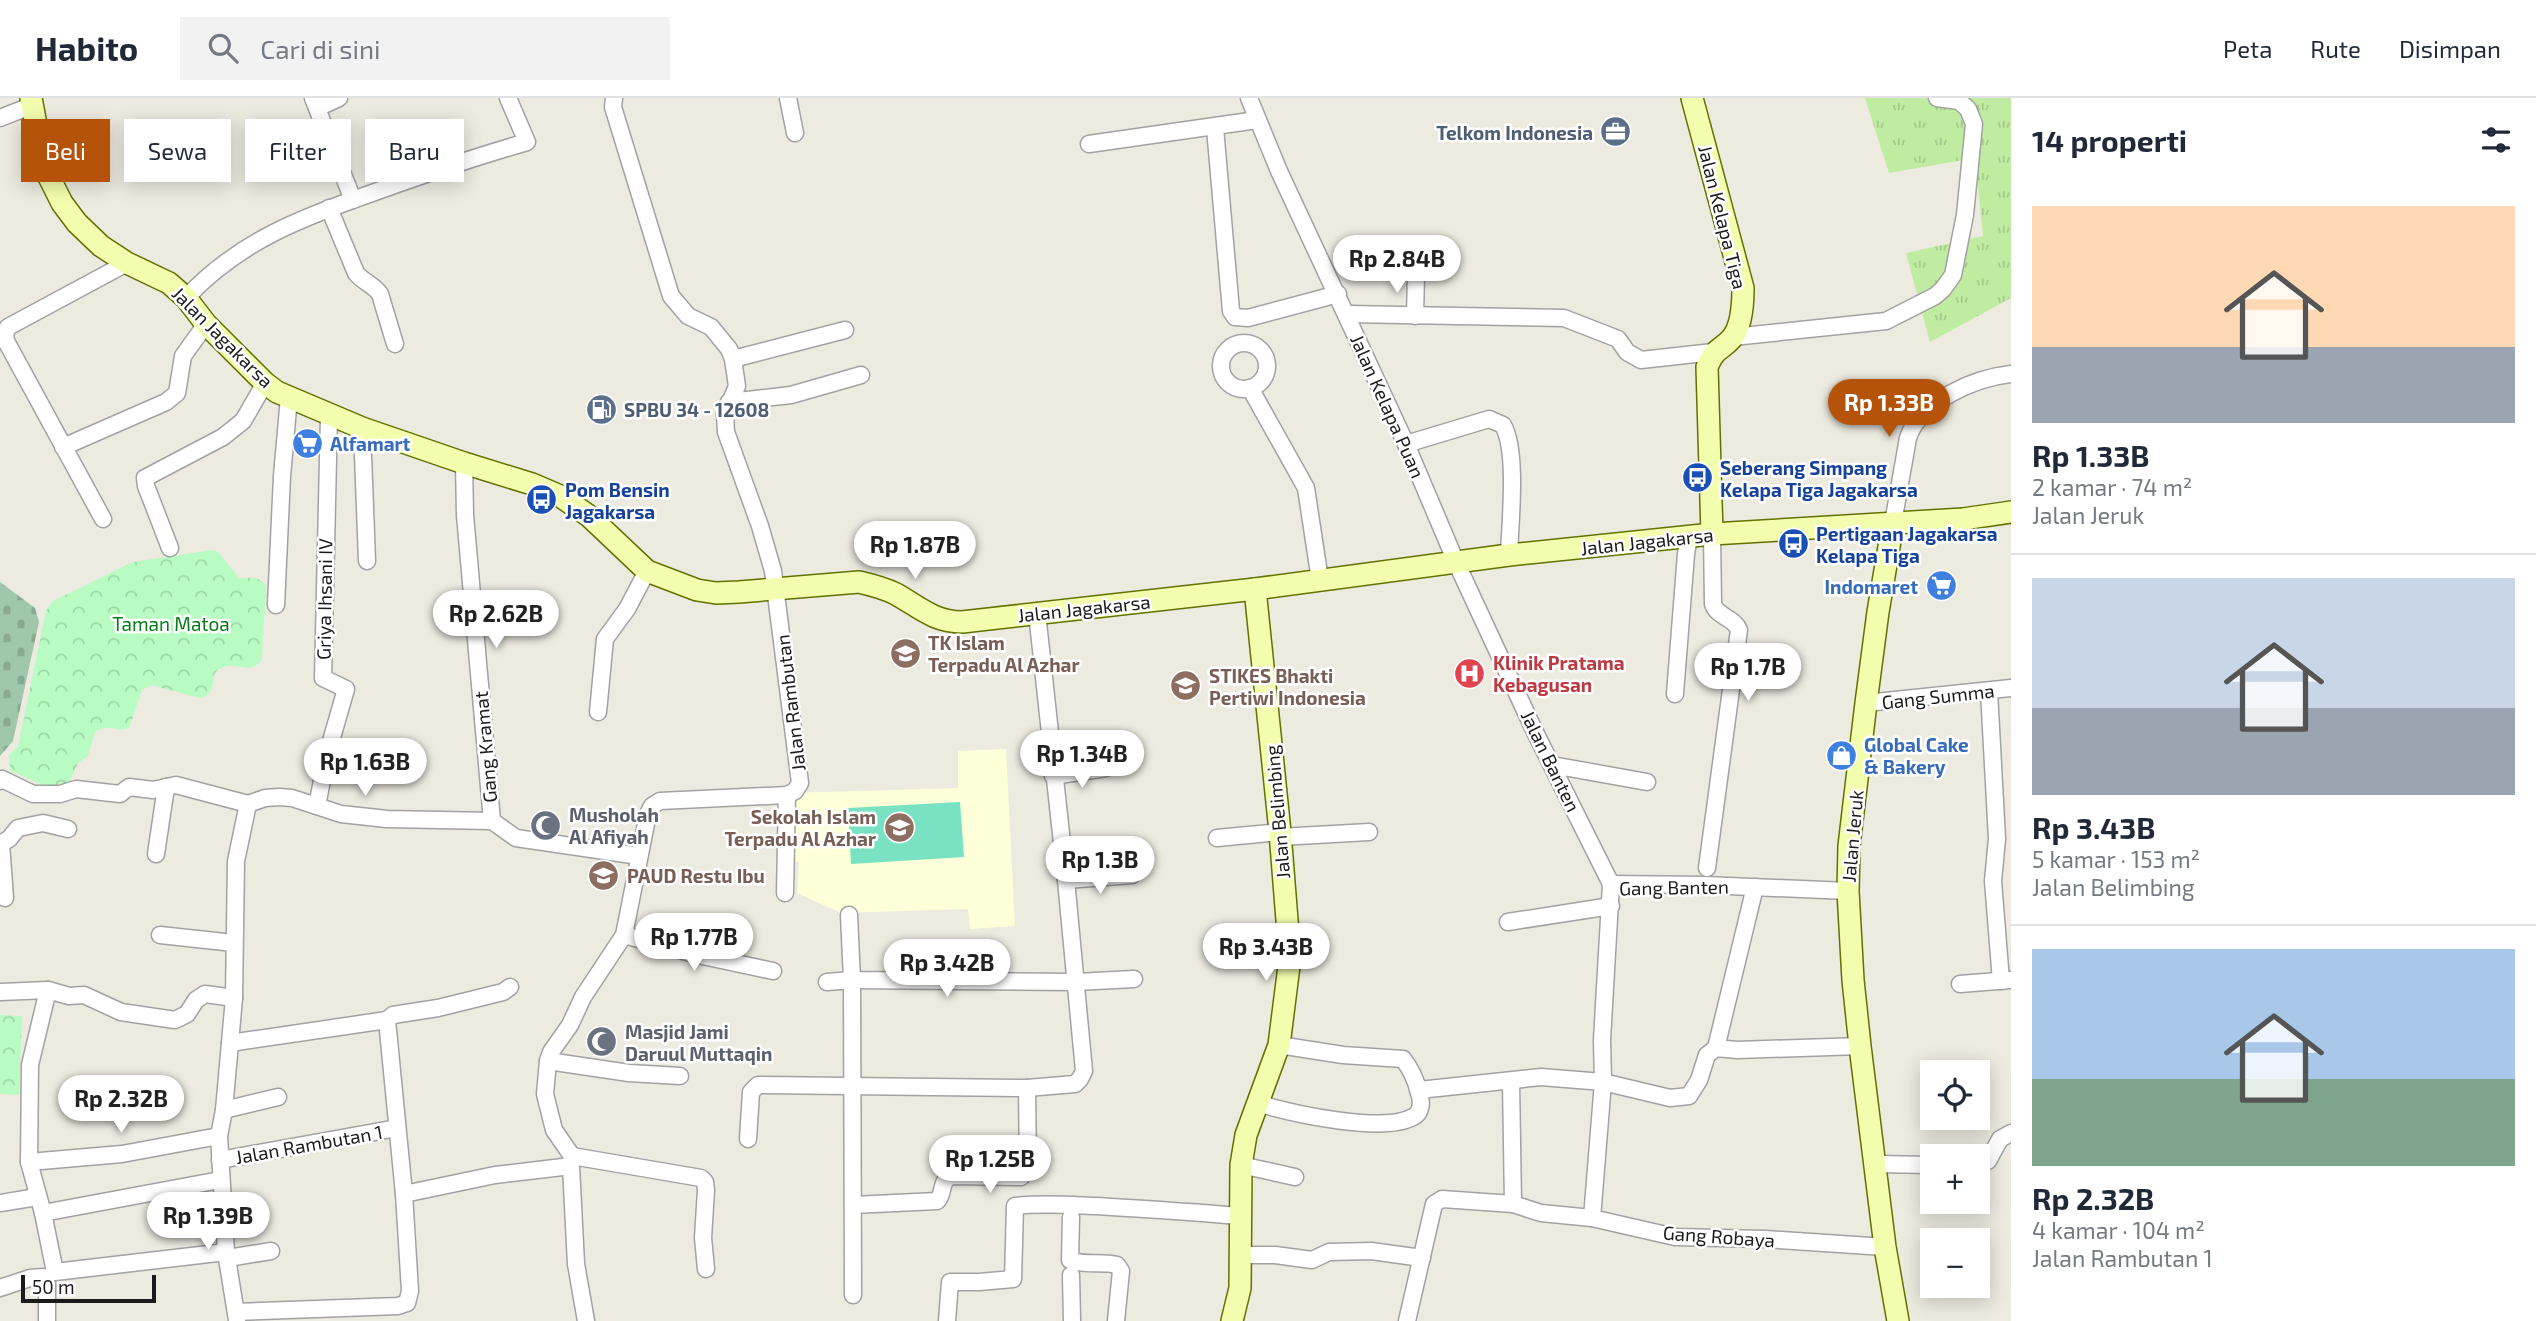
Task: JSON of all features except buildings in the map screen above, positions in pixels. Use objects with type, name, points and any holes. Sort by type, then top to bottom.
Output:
[{"type":"main road","name":"Jalan Kelapa Tiga","points":[[1692,98],[1740,272],[1743,302],[1733,337]]},
{"type":"main road","name":"Jalan Jagakarsa","points":[[32,101],[41,156],[62,203],[91,237],[127,263],[169,283],[186,298],[206,324],[265,383],[289,397],[362,428],[532,484],[560,496],[589,516],[647,570],[697,590],[716,593],[859,583],[876,586],[946,622],[1255,589],[1508,555],[1712,534],[1963,519],[2011,512]]},
{"type":"main road","points":[[1712,534],[1707,367],[1713,352],[1733,337]]},
{"type":"main road","name":"Jalan Jeruk","points":[[1893,523],[1866,703],[1849,846],[1848,891],[1860,1046],[1885,1247],[1898,1321]]},
{"type":"main road","name":"Jalan Belimbing","points":[[1232,1321],[1240,1288],[1241,1165],[1246,1135],[1279,1045],[1290,958],[1255,589]]},
{"type":"street","points":[[339,98],[315,103],[353,200]]},
{"type":"street","points":[[186,298],[199,284],[262,237],[329,208],[453,164],[527,142],[508,98]]},
{"type":"street","points":[[614,98],[612,107],[671,296],[688,316],[711,327],[729,349],[733,359],[737,386],[725,415],[726,432],[767,544],[776,588]]},
{"type":"street","points":[[788,98],[795,133]]},
{"type":"street","name":"Jalan Kelapa Puan","points":[[1249,98],[1406,444],[1456,562]]},
{"type":"street","points":[[1733,337],[1886,321],[1936,296],[1944,289],[1953,275],[1965,215],[1974,124],[1968,109],[1959,102],[1937,98]]},
{"type":"street","points":[[0,118],[32,101]]},
{"type":"street","points":[[1089,144],[1257,120]]},
{"type":"street","points":[[1215,128],[1231,311],[1236,317],[1248,318],[1338,294]]},
{"type":"street","points":[[329,208],[356,273],[380,294],[395,344]]},
{"type":"street","points":[[103,519],[6,341],[5,334],[8,327],[127,263]]},
{"type":"street","points":[[1415,316],[1416,274]]},
{"type":"street","points":[[1348,314],[1564,318],[1618,339],[1627,352],[1641,360],[1713,352]]},
{"type":"street","points":[[63,447],[166,402],[177,393],[183,356],[206,324]]},
{"type":"street","points":[[733,359],[845,330]]},
{"type":"street","name":"Jalan Jeruk","points":[[1893,523],[1912,425],[1933,406],[1968,385],[1993,376],[2011,374]]},
{"type":"street","points":[[729,402],[791,395],[861,375]]},
{"type":"street","points":[[170,548],[145,478],[223,437],[243,421],[265,383]]},
{"type":"street","points":[[1250,388],[1306,488],[1320,580]]},
{"type":"street","points":[[276,605],[282,464],[289,397]]},
{"type":"street","name":"Griya Ihsani IV","points":[[317,806],[327,755],[346,689],[323,678],[329,415]]},
{"type":"street","points":[[1406,444],[1489,419],[1503,425],[1508,438],[1511,466],[1508,555]]},
{"type":"street","points":[[362,428],[367,561]]},
{"type":"street","name":"Gang Kramat","points":[[464,463],[465,515],[492,821]]},
{"type":"street","points":[[1707,868],[1739,630],[1734,621],[1718,614],[1713,604],[1712,534]]},
{"type":"street","points":[[1675,694],[1689,537]]},
{"type":"street","name":"Jalan Banten","points":[[1456,562],[1611,884]]},
{"type":"street","points":[[598,712],[605,639],[627,609],[647,570]]},
{"type":"street","name":"Jalan Rambutan","points":[[572,1161],[554,1130],[545,1094],[548,1061],[551,1052],[570,1026],[583,997],[624,935],[648,814],[652,806],[660,801],[787,795],[795,792],[800,783],[776,588]]},
{"type":"street","points":[[748,1139],[751,1092],[758,1086],[1027,1088],[1074,1084],[1080,1079],[1084,1071],[1076,982],[1037,613]]},
{"type":"street","name":"Gang Summa","points":[[1866,703],[2011,688]]},
{"type":"street","points":[[1960,984],[2006,980],[1993,881],[1997,839],[1989,691]]},
{"type":"street","points":[[1552,765],[1647,782]]},
{"type":"street","points":[[1053,776],[1106,768]]},
{"type":"street","points":[[0,781],[2,779],[33,794],[60,794],[76,789],[120,794],[129,787],[153,790],[176,785],[248,804],[265,798],[279,797],[292,798],[341,814],[387,819],[492,821],[516,838],[639,856]]},
{"type":"street","points":[[156,855],[166,787]]},
{"type":"street","points":[[785,893],[787,795]]},
{"type":"street","points":[[248,804],[236,861],[234,998],[224,1110],[219,1136],[227,1255],[237,1316],[398,1306],[407,1303],[410,1291],[404,1194],[387,1020]]},
{"type":"street","points":[[5,898],[0,844],[9,839],[18,828],[43,823],[68,830]]},
{"type":"street","points":[[1217,838],[1368,832]]},
{"type":"street","points":[[1066,880],[1132,875]]},
{"type":"street","name":"Gang Banten","points":[[1592,1218],[1603,1082],[1602,1040],[1611,884],[1848,891]]},
{"type":"street","points":[[1419,1090],[1541,1077],[1603,1082],[1670,1098],[1689,1096],[1699,1080],[1707,1055],[1716,1048],[1755,887]]},
{"type":"street","points":[[1508,922],[1611,906]]},
{"type":"street","points":[[849,915],[852,980],[853,1295]]},
{"type":"street","points":[[160,935],[234,943]]},
{"type":"street","points":[[624,935],[773,971]]},
{"type":"street","points":[[827,982],[1076,982],[1134,979]]},
{"type":"street","points":[[230,1043],[387,1020],[393,1015],[438,1009],[502,992],[510,987]]},
{"type":"street","points":[[0,992],[48,990],[69,996],[84,995],[121,1012],[175,1020],[187,1014],[196,1000],[205,994],[234,998]]},
{"type":"street","points":[[48,990],[30,1065],[29,1162],[57,1273],[271,1251]]},
{"type":"street","points":[[1257,1103],[1289,1113],[1384,1124],[1413,1118],[1419,1112],[1419,1090],[1411,1069],[1403,1059],[1343,1055],[1279,1045]]},
{"type":"street","points":[[1716,1048],[1737,1050],[1860,1046]]},
{"type":"street","points":[[548,1061],[629,1073],[680,1076]]},
{"type":"street","points":[[1511,1082],[1513,1204]]},
{"type":"street","points":[[853,1205],[937,1201],[942,1185],[951,1176],[1021,1177],[1028,1168],[1027,1088]]},
{"type":"street","points":[[224,1110],[278,1097]]},
{"type":"street","name":"Jalan Rambutan 1","points":[[220,1160],[397,1128]]},
{"type":"street","points":[[1990,1157],[2000,1139],[2011,1133]]},
{"type":"street","points":[[29,1162],[122,1154],[219,1136]]},
{"type":"street","points":[[404,1194],[572,1161],[701,1178],[705,1182],[706,1190],[703,1238],[706,1269]]},
{"type":"street","points":[[572,1161],[576,1265],[586,1321]]},
{"type":"street","points":[[1876,1164],[1920,1164]]},
{"type":"street","points":[[1241,1165],[1295,1177]]},
{"type":"street","points":[[43,1213],[220,1180]]},
{"type":"street","points":[[0,1203],[32,1198]]},
{"type":"street","name":"Gang Robaya","points":[[1407,1321],[1434,1204],[1442,1199],[1513,1204],[1542,1213],[1592,1218],[1675,1237],[1765,1239],[1885,1247]]},
{"type":"street","points":[[947,1321],[950,1282],[1013,1279],[1015,1206],[1100,1206],[1240,1216]]},
{"type":"street","points":[[1070,1217],[1070,1260],[1111,1263],[1117,1265],[1121,1271],[1116,1321]]},
{"type":"street","points":[[1241,1255],[1275,1255],[1312,1260],[1329,1252],[1371,1251],[1422,1258]]},
{"type":"street","points":[[1070,1275],[1072,1321]]},
{"type":"street","points":[[0,1288],[30,1278],[43,1277],[47,1284],[47,1321]]},
{"type":"shaded area","name":"Sekolah Islam Terpadu Al Azhar","points":[[1006,749],[1015,926],[970,929],[968,909],[841,913],[797,893],[799,862],[786,861],[790,793],[958,788],[958,751]]},
{"type":"green space","points":[[1865,98],[2011,98],[2011,298],[1930,342],[1906,253],[1983,236],[1975,158],[1889,173]]},
{"type":"green space","name":"Taman Matoa","points":[[213,550],[218,552],[239,578],[258,579],[266,587],[262,658],[258,664],[249,668],[221,668],[214,675],[210,692],[200,698],[151,685],[142,690],[129,728],[104,728],[95,732],[88,756],[78,763],[66,788],[46,786],[10,771],[9,755],[18,746],[46,611],[53,601],[133,562]]},
{"type":"green space","points":[[0,582],[35,608],[39,622],[13,741],[0,756]]},
{"type":"green space","points":[[960,802],[964,857],[851,864],[848,808]]},
{"type":"green space","points":[[0,1015],[22,1016],[19,1095],[0,1094]]},
{"type":"place","name":"Telkom Indonesia","points":[[1616,132]]},
{"type":"place","name":"SPBU 34 - 12608","points":[[601,409]]},
{"type":"place","name":"Alfamart","points":[[307,443]]},
{"type":"place","name":"Seberang Simpang Kelapa Tiga Jagakarsa","points":[[1697,478]]},
{"type":"place","name":"Pom Bensin Jagakarsa","points":[[542,500]]},
{"type":"place","name":"Pertigaan Jagakarsa Kelapa Tiga","points":[[1793,544]]},
{"type":"place","name":"Indomaret","points":[[1941,586]]},
{"type":"place","name":"TK Islam Terpadu Al Azhar","points":[[905,653]]},
{"type":"place","name":"Klinik Pratama Kebagusan","points":[[1470,673]]},
{"type":"place","name":"STIKES Bhakti Pertiwi Indonesia","points":[[1186,686]]},
{"type":"place","name":"Global Cake & Bakery","points":[[1841,755]]},
{"type":"place","name":"Musholah Al Afiyah","points":[[546,825]]},
{"type":"place","name":"Sekolah Islam Terpadu Al Azhar","points":[[899,827]]},
{"type":"place","name":"PAUD Restu Ibu","points":[[604,875]]},
{"type":"place","name":"Masjid Jami Daruul Muttaqin","points":[[602,1042]]}]
